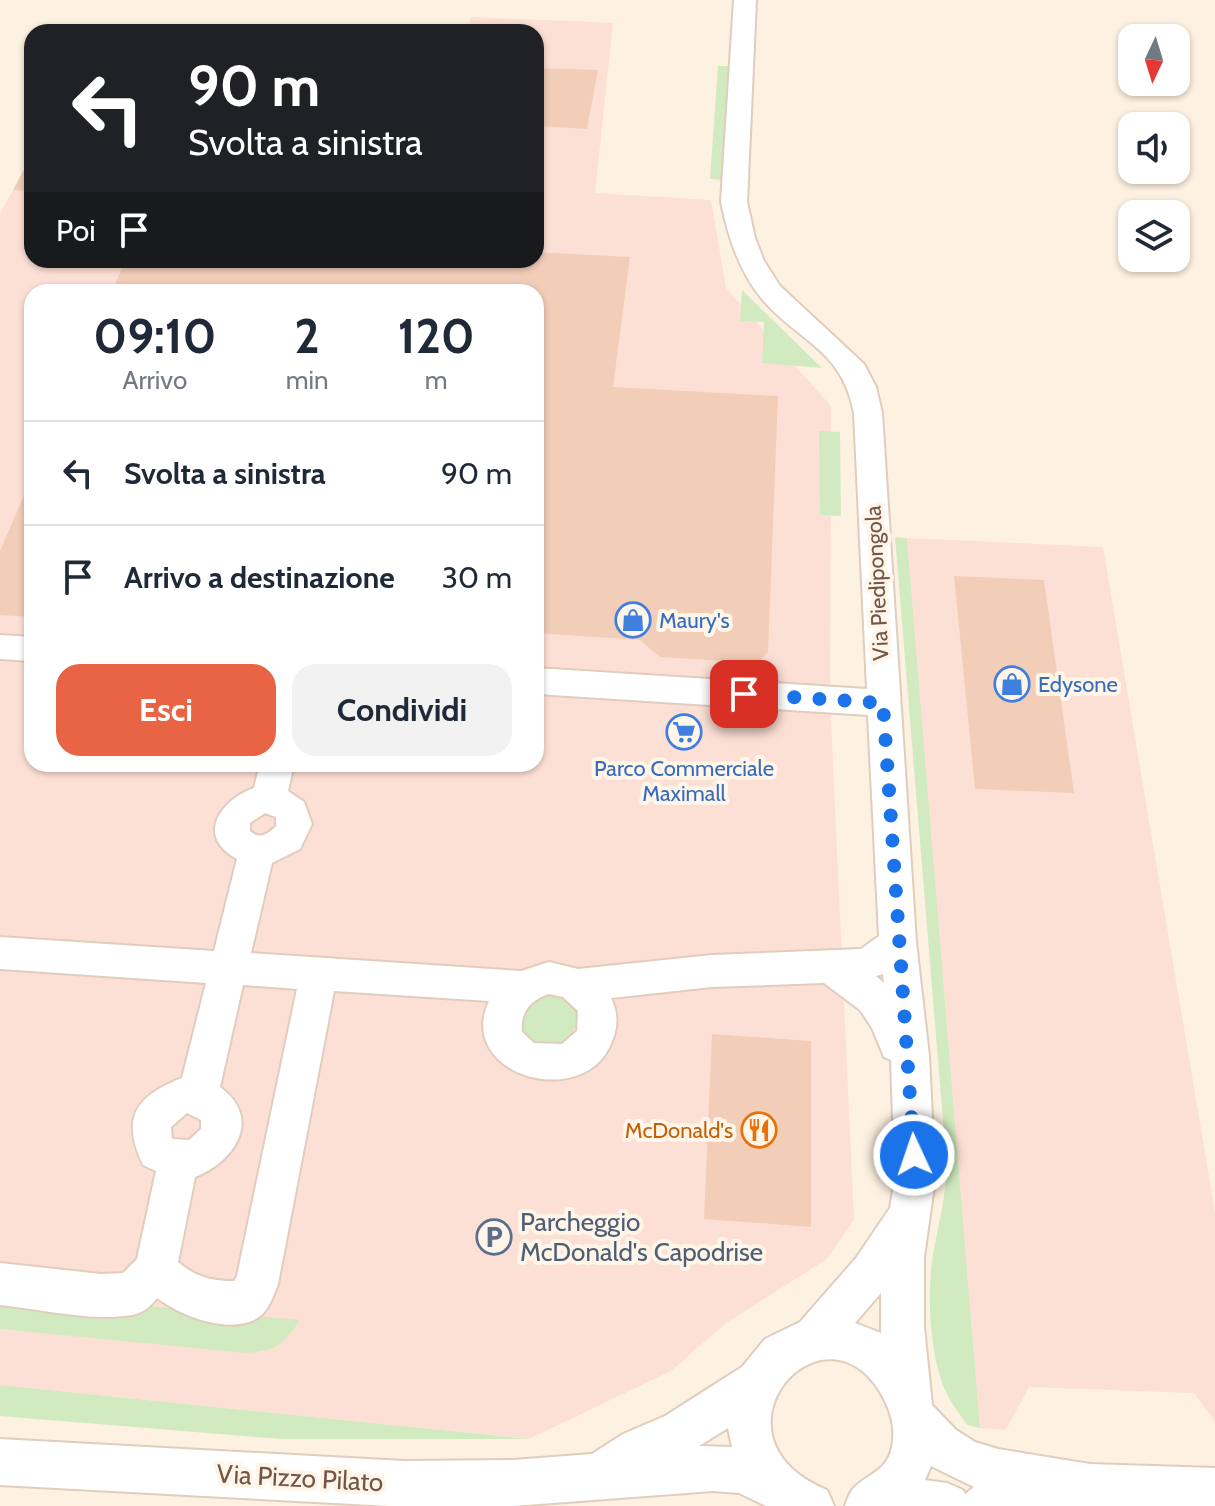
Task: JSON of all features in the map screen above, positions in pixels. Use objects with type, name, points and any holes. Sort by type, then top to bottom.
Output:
[{"type":"street","name":"Via Piedipongola","points":[[745,0],[734,202],[738,229],[750,262],[770,291],[840,356],[861,382],[868,413],[883,703],[898,942],[911,1081],[915,1179],[903,1257],[902,1298],[916,1450],[905,1477],[876,1502]]},
{"type":"street","points":[[0,647],[24,648]]},
{"type":"street","points":[[544,682],[883,703]]},
{"type":"street","points":[[0,1284],[101,1295],[133,1294],[156,1269],[178,1162],[203,1156],[220,1137],[221,1115],[208,1098],[198,1095],[257,851],[279,846],[288,840],[296,823],[290,807],[269,800],[275,772]]},
{"type":"street","points":[[578,985],[712,971],[846,966],[877,960],[898,942]]},
{"type":"street","points":[[0,953],[520,987],[549,978],[564,979],[578,985],[597,1006],[600,1021],[588,1049],[558,1063],[526,1059],[504,1038],[503,1010],[520,987]]},
{"type":"street","points":[[846,966],[883,971],[902,989]]},
{"type":"street","points":[[846,966],[887,1014],[911,1081]]},
{"type":"street","points":[[156,1269],[174,1288],[220,1303],[246,1301],[257,1284],[319,974]]},
{"type":"street","name":"Via Piedipongola","points":[[755,1384],[770,1362],[789,1348],[814,1339],[871,1273],[891,1246],[909,1212]]},
{"type":"street","points":[[814,1339],[840,1340],[867,1349],[890,1367],[940,1446],[964,1461],[998,1472],[1090,1487],[1215,1491]]},
{"type":"street","points":[[755,1384],[748,1410],[750,1437],[760,1464],[794,1496]]},
{"type":"street","name":"Via Pizzo Pilato","points":[[600,1475],[639,1450],[681,1432],[755,1384]]},
{"type":"street","name":"Via Pizzo Pilato","points":[[0,1462],[404,1484],[513,1483],[713,1468],[741,1471],[794,1496]]},
{"type":"street","points":[[983,1506],[1021,1503],[1090,1487]]},
{"type":"street","points":[[876,1502],[947,1506]]},
{"type":"shaded area","name":"Parco Commerciale Maximall","points":[[471,17],[613,23],[595,193],[711,200],[726,288],[831,406],[830,699],[854,1219],[827,1259],[726,1323],[671,1371],[529,1439],[0,1385],[0,214],[24,170],[24,268],[544,268],[544,24],[469,24]]},
{"type":"shaded area","points":[[907,538],[1103,547],[1215,1212],[1215,1422],[1194,1393],[1029,1387],[1006,1430],[980,1428]]},
{"type":"green space","points":[[718,66],[730,66],[723,180],[710,179]]},
{"type":"green space","points":[[742,291],[822,368],[762,363],[764,322],[740,321]]},
{"type":"green space","points":[[819,431],[840,432],[841,516],[820,515]]},
{"type":"green space","points":[[895,537],[907,538],[980,1428],[967,1425],[947,1394],[937,1364],[931,1329],[932,1261],[947,1170]]},
{"type":"green space","points":[[544,993],[563,998],[574,1006],[577,1017],[575,1027],[568,1037],[558,1043],[545,1044],[532,1039],[523,1028],[524,1006]]},
{"type":"green space","points":[[0,1292],[300,1320],[278,1345],[246,1353],[0,1329]]},
{"type":"green space","points":[[0,1385],[529,1439],[282,1439],[0,1416]]},
{"type":"building","points":[[544,68],[598,70],[587,129],[544,126]]},
{"type":"building","points":[[24,170],[24,191],[13,190]]},
{"type":"building","points":[[544,252],[630,257],[613,387],[778,396],[768,652],[757,663],[660,657],[640,640],[544,634],[544,284],[115,284],[122,268],[544,268]]},
{"type":"building","points":[[24,496],[24,616],[0,615],[0,551]]},
{"type":"building","name":"Edysone","points":[[954,576],[1044,580],[1074,793],[975,789]]},
{"type":"building","name":"McDonald's","points":[[712,1034],[811,1041],[811,1227],[704,1219]]},
{"type":"place","name":"Maury's","points":[[633,620]]},
{"type":"place","name":"Edysone","points":[[1012,684]]},
{"type":"place","name":"Parco Commerciale Maximall","points":[[684,732]]},
{"type":"place","name":"McDonald's","points":[[759,1130]]},
{"type":"place","name":"Parcheggio McDonald's Capodrise","points":[[494,1237]]},
{"type":"route","points":[[744,694],[883,703],[900,971],[910,1056],[914,1155]]}]
